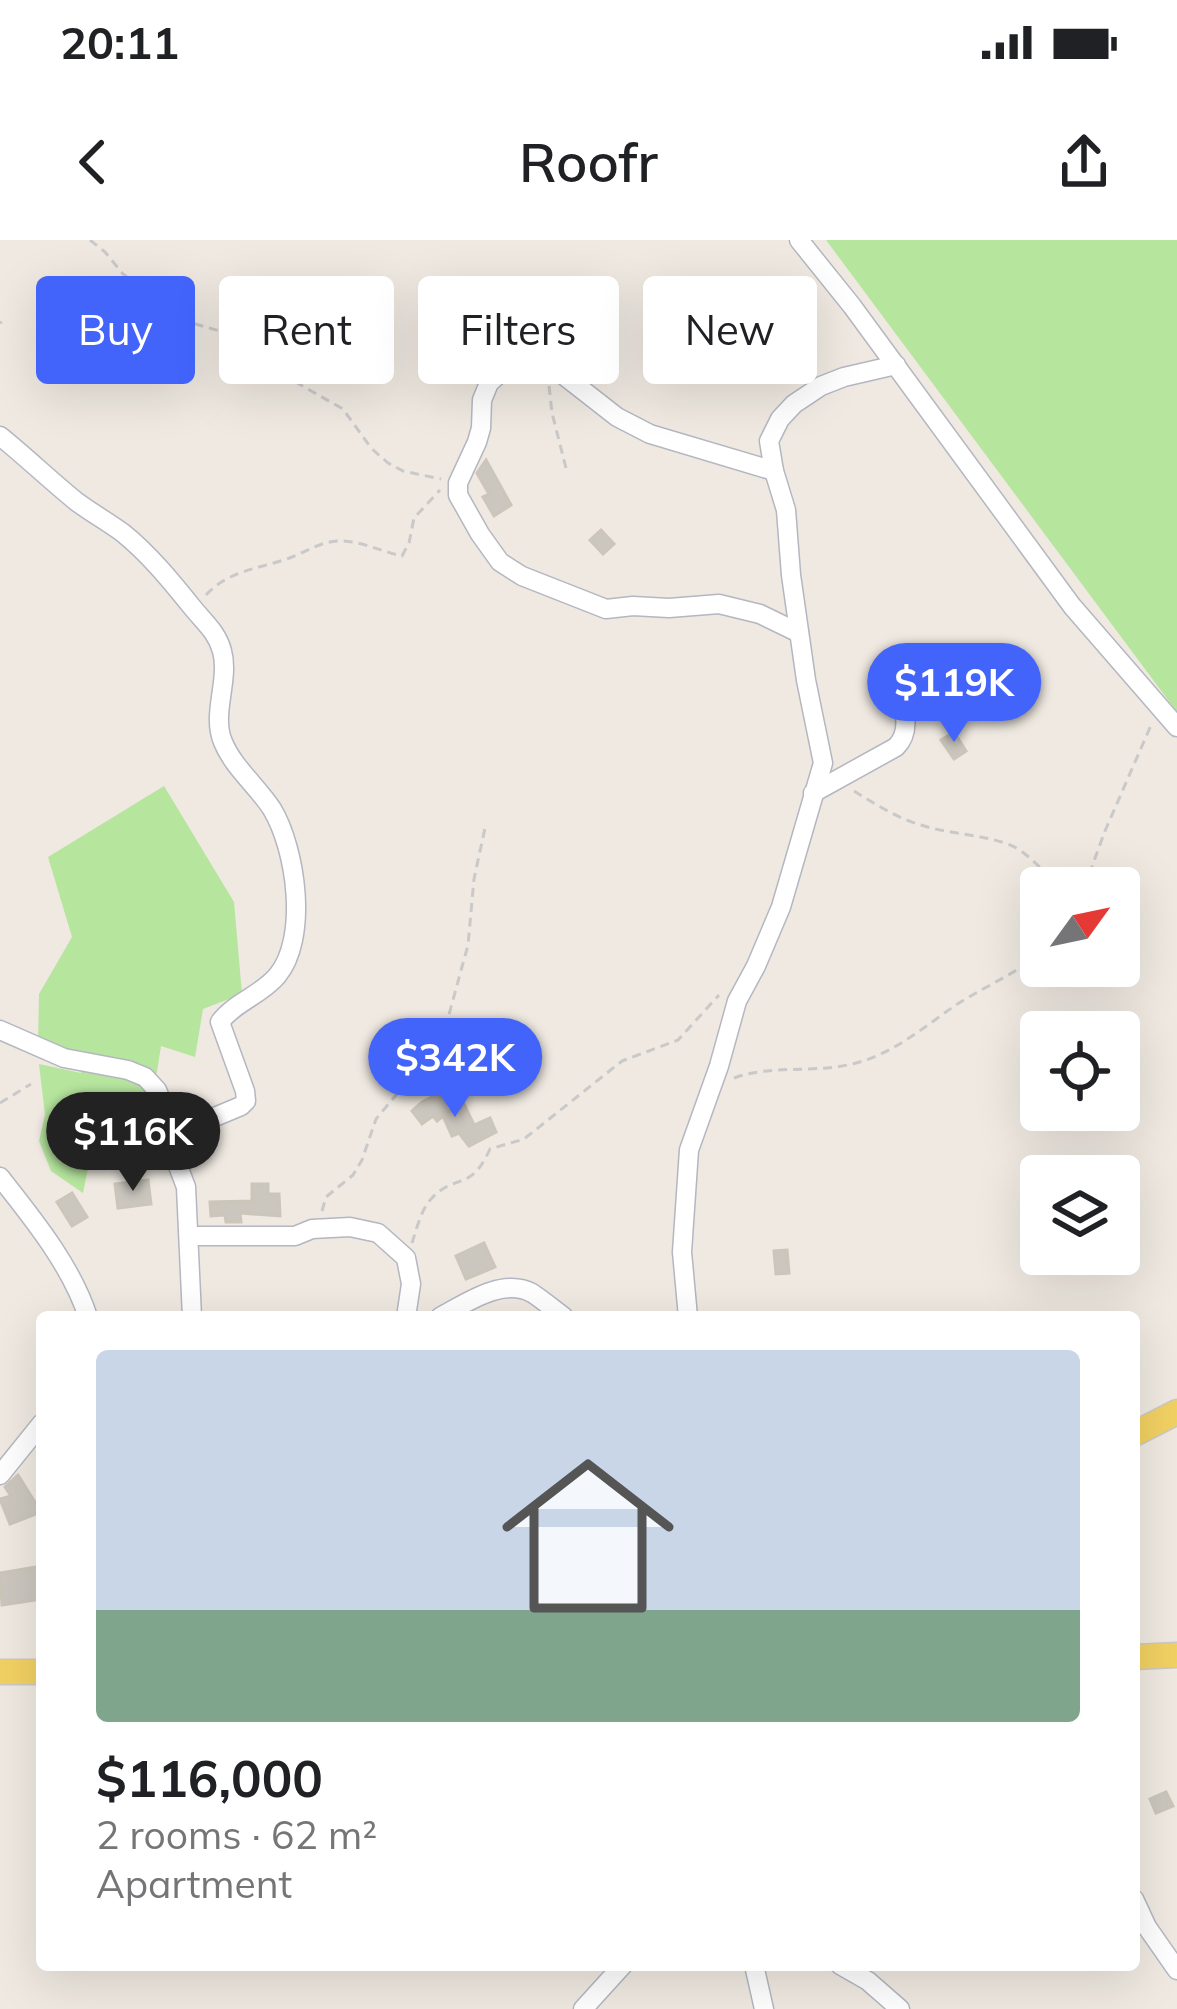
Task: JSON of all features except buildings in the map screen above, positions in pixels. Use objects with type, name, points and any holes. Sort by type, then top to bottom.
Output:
[{"type":"main road","points":[[1140,1431],[1177,1412]]},
{"type":"main road","points":[[1140,1657],[1177,1655]]},
{"type":"main road","points":[[0,1672],[36,1672]]},
{"type":"street","points":[[799,240],[1072,606],[1177,728]]},
{"type":"street","points":[[687,1311],[682,1252],[689,1150],[737,1001],[781,907],[823,763],[791,575],[787,510],[769,441],[794,404],[821,386],[896,365]]},
{"type":"street","points":[[489,384],[482,400],[482,428],[458,483],[458,495],[500,562],[522,576],[606,609],[719,604],[760,614],[800,633]]},
{"type":"street","points":[[572,384],[650,434],[774,471]]},
{"type":"street","points":[[0,436],[75,500],[120,531],[213,628],[224,656],[219,714],[222,741],[272,809],[295,872],[288,960],[277,977],[220,1022],[245,1102],[167,1137]]},
{"type":"street","points":[[813,794],[904,740],[906,721],[893,674]]},
{"type":"street","points":[[0,1030],[64,1058],[128,1070],[145,1077],[157,1090],[167,1137],[186,1187],[192,1311]]},
{"type":"street","points":[[0,1177],[58,1258],[86,1311]]},
{"type":"street","points":[[190,1237],[295,1236],[312,1228],[378,1232],[406,1258],[411,1284],[407,1311]]},
{"type":"street","points":[[451,1311],[504,1289],[528,1290],[556,1311]]},
{"type":"street","points":[[0,1474],[36,1430]]},
{"type":"street","points":[[1140,1912],[1177,1970]]},
{"type":"street","points":[[583,2009],[618,1971]]},
{"type":"street","points":[[755,1971],[764,2009]]},
{"type":"street","points":[[850,1971],[900,2009]]},
{"type":"path","points":[[90,240],[170,310],[191,322],[250,340],[271,355],[299,384],[343,409],[388,463],[458,483]]},
{"type":"path","points":[[548,384],[566,468]]},
{"type":"path","points":[[196,611],[208,592],[240,571],[333,541],[357,542],[402,556],[414,518],[440,490],[458,483]]},
{"type":"path","points":[[1093,867],[1159,705]]},
{"type":"path","points":[[837,781],[921,825],[1016,847],[1038,867]]},
{"type":"path","points":[[321,1228],[326,1197],[353,1175],[376,1119],[442,1040],[468,945],[484,828]]},
{"type":"path","points":[[710,1087],[749,1073],[857,1063],[919,1033],[1020,966]]},
{"type":"path","points":[[406,1258],[430,1199],[448,1186],[471,1179],[490,1149],[524,1138],[622,1061],[678,1040],[720,995],[744,988]]},
{"type":"path","points":[[0,1103],[31,1084]]},
{"type":"green space","points":[[826,240],[1177,240],[1177,712],[1168,700]]},
{"type":"green space","points":[[164,786],[234,902],[242,994],[203,1009],[195,1057],[161,1046],[148,1129],[84,1142],[89,1164],[83,1193],[51,1171],[39,1141],[45,1115],[39,1064],[81,1073],[80,1057],[38,1045],[39,994],[72,937],[48,857]]}]
